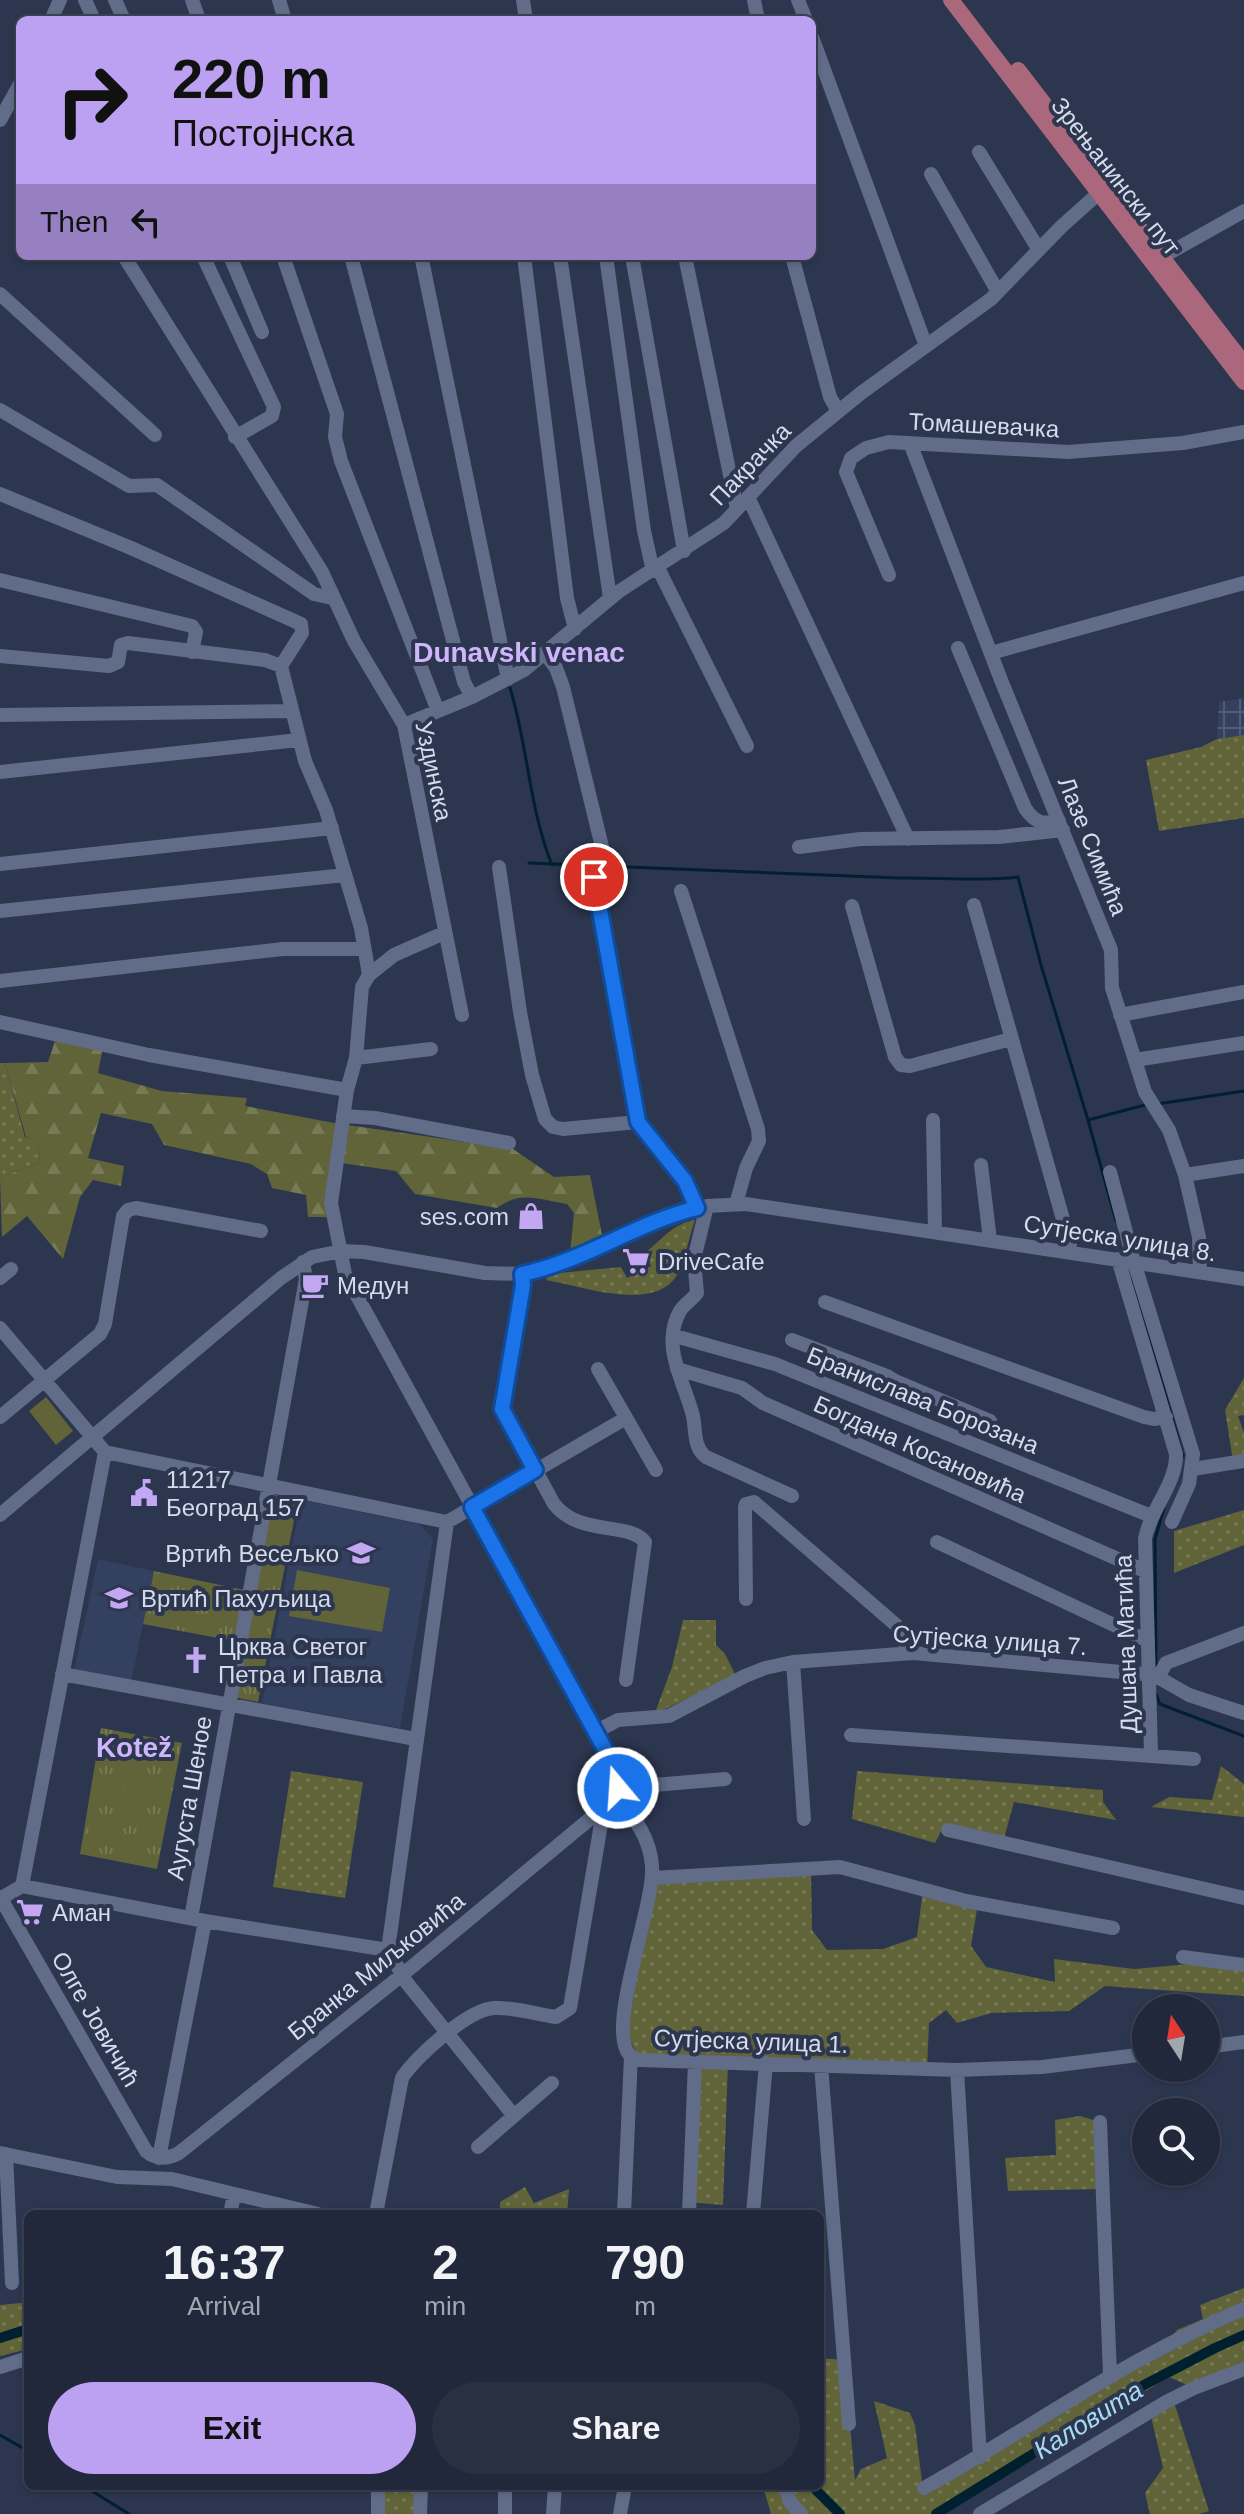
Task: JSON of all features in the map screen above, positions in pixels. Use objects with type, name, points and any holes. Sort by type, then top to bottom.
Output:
[{"type":"main road","name":"Зрењанински пут","points":[[951,0],[1244,382]]},
{"type":"main road","name":"Зрењанински пут","points":[[965,0],[1244,364]]},
{"type":"street","points":[[816,48],[926,346]]},
{"type":"street","points":[[0,120],[16,91]]},
{"type":"street","points":[[979,152],[1039,250]]},
{"type":"street","points":[[931,174],[998,292]]},
{"type":"street","name":"Пакрачка","points":[[404,725],[508,679],[545,653],[610,598],[724,523],[796,446],[838,411],[975,312],[1099,193]]},
{"type":"street","points":[[1162,257],[1244,211]]},
{"type":"street","name":"Уздинска","points":[[126,260],[322,572],[354,641],[404,725],[462,1015]]},
{"type":"street","points":[[205,260],[274,407],[272,416],[235,437]]},
{"type":"street","points":[[232,260],[262,332]]},
{"type":"street","points":[[284,260],[338,419],[335,437],[341,461],[438,711]]},
{"type":"street","points":[[352,260],[464,682],[472,697]]},
{"type":"street","points":[[422,260],[508,679]]},
{"type":"street","points":[[525,260],[567,598],[575,629]]},
{"type":"street","points":[[561,260],[610,598]]},
{"type":"street","points":[[607,260],[644,531],[655,570],[747,746]]},
{"type":"street","points":[[633,260],[684,551]]},
{"type":"street","points":[[686,260],[737,509]]},
{"type":"street","points":[[793,260],[830,397],[838,411]]},
{"type":"street","points":[[0,294],[155,435]]},
{"type":"street","points":[[0,410],[124,484],[157,485],[314,594],[332,598]]},
{"type":"street","name":"Томашевачка","points":[[889,575],[846,469],[851,458],[866,448],[889,442],[1068,452],[1183,443],[1244,432]]},
{"type":"street","name":"Лазе Симића","points":[[910,443],[1111,950],[1112,988],[1120,1015],[1150,1101],[1169,1130],[1185,1175],[1199,1237],[1200,1272]]},
{"type":"street","points":[[0,494],[301,624],[303,628],[281,666],[309,774],[321,796],[332,828],[361,928],[369,975]]},
{"type":"street","points":[[748,497],[908,839]]},
{"type":"street","points":[[0,580],[192,626],[196,632],[192,652]]},
{"type":"street","points":[[991,653],[1244,583]]},
{"type":"street","points":[[0,656],[109,666],[118,662],[123,643],[265,660],[281,666]]},
{"type":"street","points":[[958,648],[1025,808],[1036,821],[1061,825]]},
{"type":"street","points":[[545,653],[556,668],[563,687],[603,851]]},
{"type":"street","points":[[0,715],[291,711]]},
{"type":"street","points":[[0,772],[299,740]]},
{"type":"street","points":[[799,847],[860,839],[999,837],[1061,825]]},
{"type":"street","points":[[0,864],[332,828]]},
{"type":"street","points":[[499,867],[520,1012],[532,1075],[545,1119],[553,1127],[563,1129],[638,1122]]},
{"type":"street","points":[[0,911],[345,875]]},
{"type":"street","points":[[594,877],[638,1122],[702,1207],[694,1259],[697,1293],[681,1310],[673,1351],[693,1417],[697,1442],[702,1455],[792,1496]]},
{"type":"street","points":[[681,891],[758,1129],[759,1141],[746,1168],[736,1204]]},
{"type":"street","points":[[974,905],[1066,1229],[1069,1252]]},
{"type":"street","points":[[852,906],[895,1057],[901,1065],[910,1066],[1011,1039]]},
{"type":"street","points":[[444,933],[402,951],[369,975],[359,996],[356,1058],[347,1090],[331,1203],[348,1283],[612,1762],[616,1793],[725,1779]]},
{"type":"street","points":[[0,981],[283,949],[363,949]]},
{"type":"street","points":[[1120,1015],[1244,992]]},
{"type":"street","points":[[0,1022],[149,1055],[347,1090]]},
{"type":"street","points":[[1135,1060],[1244,1043]]},
{"type":"street","points":[[356,1058],[431,1049]]},
{"type":"street","points":[[343,1116],[375,1118],[509,1143]]},
{"type":"street","points":[[933,1120],[935,1232]]},
{"type":"street","name":"Сутјеска улица 8.","points":[[981,1165],[990,1240]]},
{"type":"street","points":[[1185,1175],[1244,1166]]},
{"type":"street","points":[[1110,1172],[1134,1262],[1190,1441],[1193,1469],[1172,1522]]},
{"type":"street","name":"Сутјеска улица 8.","points":[[341,1251],[485,1273],[522,1274],[579,1257],[644,1226],[702,1207],[736,1204],[1244,1279]]},
{"type":"street","points":[[0,1417],[100,1334],[105,1324],[123,1216],[128,1210],[136,1208],[261,1231]]},
{"type":"street","points":[[0,1515],[303,1262],[341,1251]]},
{"type":"street","name":"Душана Матића","points":[[1118,1259],[1166,1417],[1176,1462],[1151,1516],[1145,1539],[1148,1641],[1154,1675],[1151,1754]]},
{"type":"street","name":"Аугуста Шеное","points":[[157,2156],[198,1919],[228,1707],[306,1279],[303,1262]]},
{"type":"street","points":[[522,1274],[523,1285],[502,1409],[554,1504],[565,1516],[579,1524],[637,1535],[645,1542],[626,1680]]},
{"type":"street","points":[[825,1302],[1144,1417],[1166,1417]]},
{"type":"street","points":[[0,1328],[105,1452],[447,1522],[626,1418]]},
{"type":"street","name":"Бранислава Борозана","points":[[675,1336],[764,1360],[1151,1516]]},
{"type":"street","points":[[792,1340],[887,1376],[990,1421]]},
{"type":"street","points":[[598,1369],[656,1470]]},
{"type":"street","name":"Богдана Косановића","points":[[677,1369],[742,1388],[763,1403],[1145,1571]]},
{"type":"street","points":[[883,1407],[895,1381]]},
{"type":"street","points":[[22,1886],[105,1452]]},
{"type":"street","points":[[1193,1469],[1244,1461]]},
{"type":"street","points":[[746,1599],[745,1507],[749,1502],[754,1502],[896,1625],[905,1640],[906,1653]]},
{"type":"street","points":[[447,1522],[388,1950],[402,1975],[514,2116]]},
{"type":"street","points":[[937,1542],[1148,1641]]},
{"type":"street","points":[[1154,1675],[1166,1663],[1244,1633]]},
{"type":"street","name":"Сутјеска улица 7.","points":[[595,1732],[618,1720],[669,1716],[765,1668],[793,1662],[906,1653],[1154,1675],[1189,1695],[1244,1713]]},
{"type":"street","points":[[793,1662],[804,1819]]},
{"type":"street","points":[[62,1674],[228,1707],[416,1739]]},
{"type":"street","points":[[851,1735],[1194,1759]]},
{"type":"street","name":"Бранка Миљковића","points":[[157,2156],[179,2153],[402,1975],[597,1813],[616,1793]]},
{"type":"street","name":"Сутјеска улица 1.","points":[[616,1793],[644,1834],[653,1878],[624,2011],[625,2046],[631,2056],[640,2060],[957,2070],[1042,2067],[1132,2056]]},
{"type":"street","points":[[377,2210],[402,2078],[410,2065],[472,2015],[490,2008],[556,2017],[570,2008],[601,1824],[597,1813]]},
{"type":"street","points":[[948,1830],[1244,1898]]},
{"type":"street","points":[[653,1878],[840,1867],[966,1901],[1113,1928]]},
{"type":"street","points":[[0,1898],[22,1886],[388,1950]]},
{"type":"street","name":"Олге Јовичић","points":[[0,1898],[157,2156]]},
{"type":"street","points":[[1183,1957],[1244,1965]]},
{"type":"street","points":[[1220,2045],[1244,2042]]},
{"type":"street","points":[[624,2210],[631,2056]]},
{"type":"street","points":[[689,2210],[695,2062]]},
{"type":"street","points":[[753,2210],[766,2063]]},
{"type":"street","points":[[821,2065],[849,2424]]},
{"type":"street","points":[[957,2070],[980,2457]]},
{"type":"street","points":[[478,2147],[552,2083]]},
{"type":"street","points":[[1100,2122],[1110,2375]]},
{"type":"street","points":[[12,2283],[3,2153],[131,2178],[172,2179],[300,2210]]},
{"type":"street","points":[[131,2178],[157,2156],[172,2179]]},
{"type":"street","points":[[231,2210],[234,2195]]},
{"type":"street","points":[[924,2488],[980,2457],[1110,2375],[1197,2328],[1244,2309]]},
{"type":"street","points":[[0,2367],[24,2359]]},
{"type":"street","points":[[990,2511],[1166,2402],[1244,2369]]},
{"type":"street","points":[[378,2490],[378,2514]]},
{"type":"street","points":[[420,2514],[421,2490]]},
{"type":"street","points":[[505,2490],[505,2514]]},
{"type":"street","points":[[553,2514],[555,2490]]},
{"type":"street","points":[[620,2514],[624,2490]]},
{"type":"street","points":[[786,2490],[790,2502],[801,2514]]},
{"type":"shaded area","points":[[1244,698],[1244,735],[1217,739],[1219,702]]},
{"type":"shaded area","points":[[301,1500],[419,1524],[433,1539],[400,1728],[262,1703]]},
{"type":"shaded area","name":"Вртић Пахуљица","points":[[98,1559],[154,1571],[130,1687],[73,1676]]},
{"type":"green space","points":[[1244,735],[1244,818],[1159,831],[1146,760],[1201,747],[1217,739]]},
{"type":"green space","points":[[56,1038],[103,1047],[98,1073],[162,1091],[247,1098],[245,1106],[334,1123],[513,1149],[554,1177],[590,1175],[603,1240],[570,1254],[574,1213],[567,1204],[523,1198],[497,1208],[415,1194],[396,1171],[335,1162],[331,1217],[308,1217],[306,1195],[272,1188],[267,1174],[251,1164],[164,1145],[152,1124],[101,1113],[88,1158],[124,1166],[121,1186],[93,1180],[80,1197],[63,1259],[27,1216],[2,1237],[0,1178],[40,1162],[37,1143],[26,1137],[5,1063],[48,1062]]},
{"type":"green space","points":[[0,1063],[5,1063],[25,1137],[37,1142],[40,1162],[0,1178]]},
{"type":"green space","points":[[695,1220],[678,1273],[668,1285],[654,1292],[618,1294],[546,1280],[549,1274],[621,1267],[627,1278],[651,1266],[645,1253],[668,1233]]},
{"type":"green space","points":[[1244,1378],[1244,1415],[1238,1416],[1244,1433],[1244,1458],[1233,1461],[1225,1410]]},
{"type":"green space","points":[[46,1397],[73,1431],[56,1445],[29,1411]]},
{"type":"green space","points":[[272,1494],[298,1500],[258,1702],[233,1697]]},
{"type":"green space","points":[[1244,1510],[1244,1545],[1174,1573],[1174,1531]]},
{"type":"green space","points":[[297,1570],[390,1588],[382,1632],[289,1616]]},
{"type":"green space","points":[[154,1571],[249,1591],[240,1642],[143,1624]]},
{"type":"green space","points":[[683,1620],[716,1620],[716,1645],[725,1654],[736,1676],[663,1710],[656,1710],[672,1667]]},
{"type":"green space","points":[[101,1728],[182,1743],[157,1869],[80,1854]]},
{"type":"green space","points":[[1221,1766],[1244,1784],[1244,1817],[1151,1807],[1169,1797],[1212,1800]]},
{"type":"green space","points":[[291,1771],[363,1782],[345,1898],[273,1887]]},
{"type":"green space","points":[[857,1771],[1103,1790],[1103,1802],[1116,1820],[1014,1802],[1003,1842],[942,1829],[935,1843],[852,1819]]},
{"type":"green space","points":[[126,1778],[147,1782],[141,1817],[120,1814]]},
{"type":"green space","points":[[811,1867],[812,1930],[827,1950],[883,1949],[917,1937],[923,1889],[978,1903],[971,1946],[986,1967],[1055,1982],[1054,1959],[1134,1969],[1200,1963],[1244,1969],[1244,1996],[1105,1986],[1069,2011],[991,2013],[957,2023],[946,2010],[929,2023],[927,2069],[728,2063],[723,2205],[689,2202],[694,2062],[640,2060],[624,2028],[653,1878]]},
{"type":"green space","points":[[1080,2116],[1100,2122],[1102,2189],[1008,2191],[1005,2158],[1056,2155],[1055,2120]]},
{"type":"green space","points":[[525,2187],[534,2203],[569,2189],[567,2210],[500,2210],[500,2202]]},
{"type":"green space","points":[[1244,2288],[1244,2369],[1194,2388],[1169,2377],[1021,2467],[994,2479],[935,2514],[771,2514],[764,2490],[824,2490],[824,2358],[844,2360],[855,2480],[861,2469],[887,2458],[874,2401],[910,2413],[915,2425],[923,2490],[1163,2347],[1177,2330],[1203,2319],[1200,2305]]},
{"type":"green space","points":[[24,2304],[24,2350],[0,2356],[0,2305]]},
{"type":"green space","points":[[1173,2399],[1209,2511],[1199,2514],[1150,2514],[1145,2493],[1163,2468],[1150,2412]]},
{"type":"green space","points":[[379,2490],[421,2490],[420,2514],[379,2514]]},
{"type":"waterway","points":[[510,688],[538,821],[552,865]]},
{"type":"waterway","points":[[529,863],[899,878],[1018,877],[1088,1120],[1145,1105]]},
{"type":"waterway","points":[[1157,1104],[1244,1091]]},
{"type":"waterway","points":[[1088,1120],[1116,1221]]},
{"type":"waterway","points":[[1132,1279],[1183,1456]]},
{"type":"waterway","points":[[1156,1671],[1155,1539],[1164,1508]]},
{"type":"waterway","points":[[1156,1694],[1160,1704],[1244,1736]]},
{"type":"waterway","name":"Каловита","points":[[0,2338],[24,2330]]},
{"type":"waterway","name":"Каловита","points":[[936,2514],[1144,2385],[1244,2335]]},
{"type":"waterway","points":[[0,2435],[24,2449]]},
{"type":"waterway","points":[[90,2490],[129,2514]]},
{"type":"waterway","name":"Каловита","points":[[816,2490],[840,2514]]},
{"type":"place","name":"ses.com","points":[[531,1216]]},
{"type":"place","name":"DriveCafe","points":[[636,1261]]},
{"type":"place","name":"Медун","points":[[315,1285]]},
{"type":"place","name":"11217 Београд 157","points":[[144,1493]]},
{"type":"place","name":"Вртић Весељко","points":[[361,1553]]},
{"type":"place","name":"Вртић Пахуљица","points":[[119,1598]]},
{"type":"place","name":"Црква Светог Петра и Павла","points":[[196,1660]]},
{"type":"place","name":"Аман","points":[[30,1912]]},
{"type":"district","name":"Dunavski venac","points":[[519,652]]},
{"type":"district","name":"Kotež","points":[[134,1747]]},
{"type":"route","points":[[594,877],[638,1122],[685,1181],[697,1208],[644,1226],[579,1257],[522,1274],[523,1285],[502,1409],[535,1470],[472,1507],[612,1762],[618,1788]]}]
